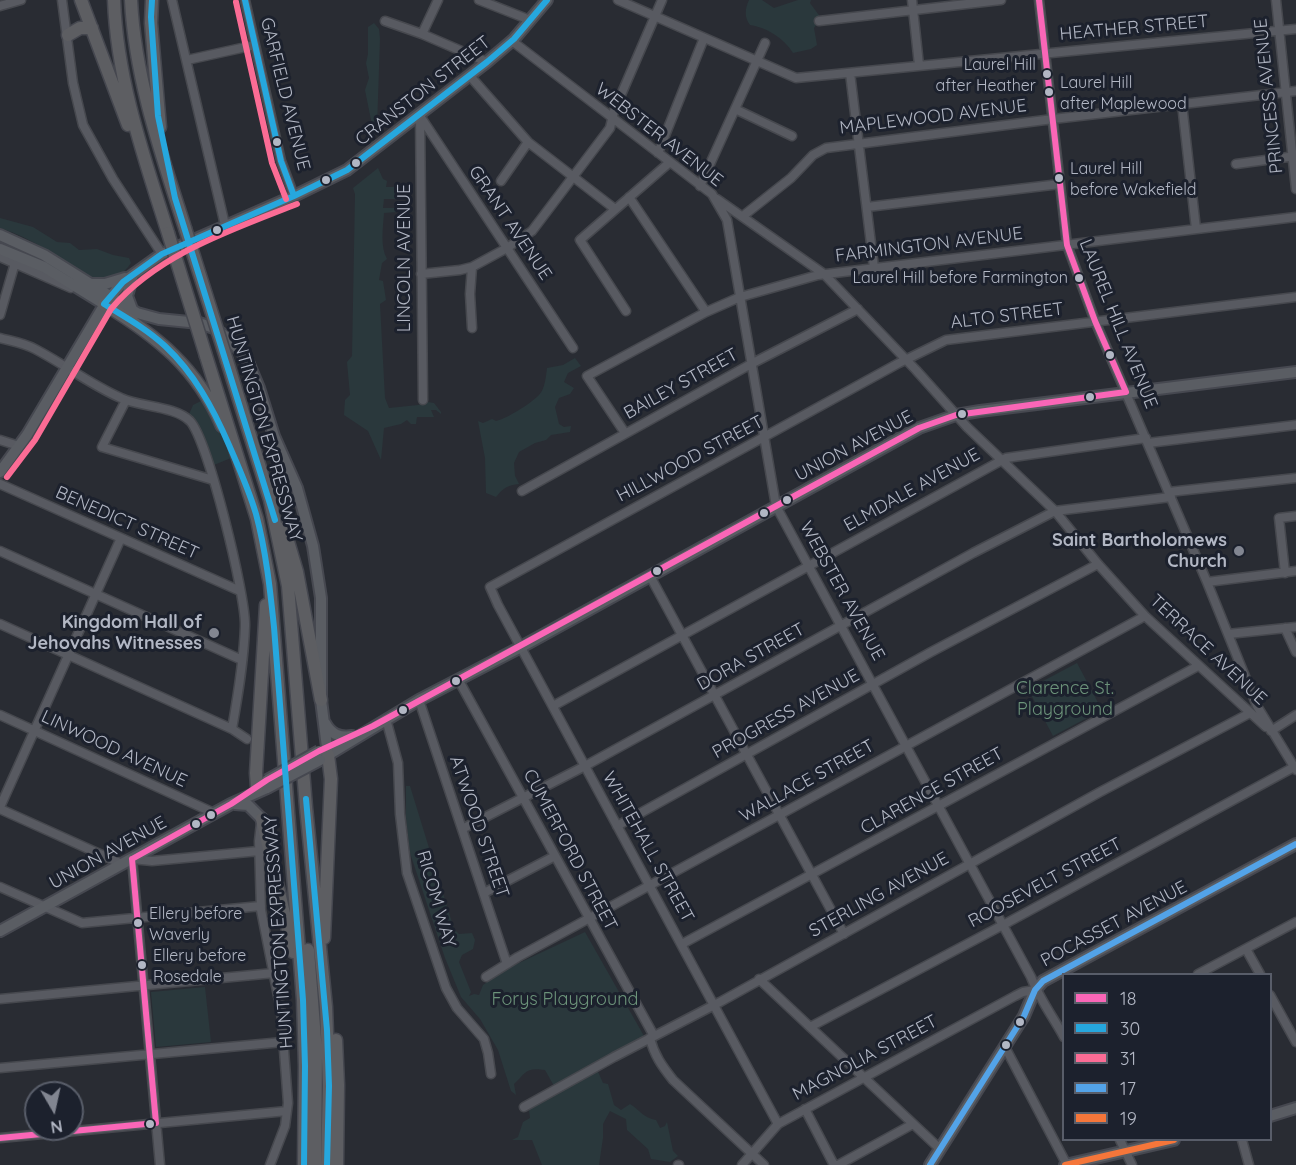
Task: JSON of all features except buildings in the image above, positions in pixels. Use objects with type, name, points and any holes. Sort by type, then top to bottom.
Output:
[{"type":"highway","points":[[81,0],[125,119],[142,152]]},
{"type":"highway","name":"HUNTINGTON EXPRESSWAY","points":[[114,0],[122,70],[142,152],[251,497],[270,584],[304,1023],[304,1165]]},
{"type":"highway","name":"HUNTINGTON EXPRESSWAY","points":[[131,0],[144,93],[276,521],[288,586],[328,1052],[327,1165]]},
{"type":"highway","points":[[152,0],[151,17],[158,116],[175,198]]},
{"type":"highway","points":[[68,35],[80,28],[92,28]]},
{"type":"highway","points":[[106,301],[155,338],[177,358],[196,381],[213,406],[251,497]]},
{"type":"highway","points":[[244,416],[292,553],[321,700]]},
{"type":"highway","points":[[262,540],[266,604],[256,773],[262,787]]},
{"type":"highway","points":[[324,753],[331,790],[322,968],[333,1006],[337,1053],[337,1165]]},
{"type":"highway","points":[[262,819],[288,927],[304,1023]]},
{"type":"highway","points":[[293,869],[301,898],[314,1011],[315,1165]]},
{"type":"highway","points":[[297,1165],[305,1121]]},
{"type":"main road","name":"CRANSTON STREET","points":[[0,472],[20,446],[106,301],[133,274],[160,255],[347,170],[420,116],[512,41],[547,0]]},
{"type":"main road","points":[[0,235],[45,255],[87,283],[106,301]]},
{"type":"main road","points":[[0,249],[44,267],[90,296],[133,312],[159,319],[194,322],[214,328],[237,346],[251,367],[274,436],[300,495],[313,546],[321,598],[321,700],[324,753]]},
{"type":"main road","points":[[87,283],[108,284],[133,274]]},
{"type":"main road","points":[[133,274],[127,296],[133,312]]},
{"type":"main road","name":"UNION AVENUE","points":[[0,931],[919,428],[956,415],[1296,372]]},
{"type":"main road","points":[[323,720],[333,734],[352,738]]},
{"type":"main road","points":[[262,787],[262,819]]},
{"type":"main road","points":[[231,804],[248,805],[262,819]]},
{"type":"main road","name":"POCASSET AVENUE","points":[[930,1165],[1005,1047],[1027,1011],[1035,990],[1043,981],[1296,844]]},
{"type":"main road","points":[[1272,1115],[1296,1108]]},
{"type":"main road","points":[[1066,1165],[1170,1141]]},
{"type":"street","points":[[0,6],[21,0]]},
{"type":"street","points":[[62,0],[74,83],[83,125],[108,171],[160,255]]},
{"type":"street","points":[[172,0],[225,225]]},
{"type":"street","name":"GARFIELD AVENUE","points":[[245,0],[281,161],[294,196]]},
{"type":"street","points":[[422,34],[438,0]]},
{"type":"street","points":[[479,0],[530,20]]},
{"type":"street","points":[[618,0],[756,60]]},
{"type":"street","points":[[422,273],[472,267],[532,231],[610,128],[612,118],[662,0]]},
{"type":"street","points":[[912,0],[919,65]]},
{"type":"street","points":[[819,21],[1001,0]]},
{"type":"street","name":"LAUREL HILL AVENUE","points":[[1039,0],[1067,245],[1095,321],[1170,494],[1257,706],[1295,769]]},
{"type":"street","name":"PRINCESS AVENUE","points":[[1276,0],[1296,189]]},
{"type":"street","points":[[385,21],[487,62]]},
{"type":"street","name":"HEATHER STREET","points":[[756,60],[796,78],[1296,28]]},
{"type":"street","points":[[658,153],[704,38]]},
{"type":"street","name":"WEBSTER AVENUE","points":[[512,41],[712,194],[727,220],[776,506],[939,805],[1031,977],[1035,990],[1062,1033]]},
{"type":"street","points":[[700,186],[765,43]]},
{"type":"street","points":[[187,60],[255,45]]},
{"type":"street","points":[[850,73],[874,268]]},
{"type":"street","points":[[470,76],[528,142],[615,209]]},
{"type":"street","name":"MAPLEWOOD AVENUE","points":[[742,216],[791,178],[813,155],[826,148],[1296,91]]},
{"type":"street","points":[[1182,104],[1196,229]]},
{"type":"street","points":[[735,109],[792,135]]},
{"type":"street","name":"GRANT AVENUE","points":[[420,116],[573,348]]},
{"type":"street","name":"LINCOLN AVENUE","points":[[420,116],[423,400]]},
{"type":"street","points":[[501,181],[528,142]]},
{"type":"street","points":[[1236,164],[1294,156]]},
{"type":"street","points":[[626,310],[580,240],[670,162]]},
{"type":"street","points":[[867,207],[1060,184]]},
{"type":"street","name":"TERRACE AVENUE","points":[[712,194],[824,274],[956,415],[1055,511],[1098,564],[1145,616],[1197,666],[1271,731]]},
{"type":"street","points":[[629,197],[706,312]]},
{"type":"street","name":"FARMINGTON AVENUE","points":[[625,433],[587,376],[706,312],[740,297],[824,274],[1296,217]]},
{"type":"street","points":[[0,257],[90,296]]},
{"type":"street","points":[[0,315],[15,263]]},
{"type":"street","points":[[472,267],[470,294],[472,328]]},
{"type":"street","name":"ALTO STREET","points":[[906,360],[946,340],[1296,297]]},
{"type":"street","name":"BAILEY STREET","points":[[522,491],[751,364],[858,309]]},
{"type":"street","points":[[0,338],[31,347],[126,400],[178,413],[196,430],[213,480],[240,591],[245,625],[232,729]]},
{"type":"street","name":"HILLWOOD STREET","points":[[490,587],[906,360]]},
{"type":"street","points":[[126,400],[102,447],[213,480]]},
{"type":"street","name":"ELMDALE AVENUE","points":[[553,706],[1006,458],[1296,425]]},
{"type":"street","points":[[0,440],[20,446]]},
{"type":"street","points":[[1055,511],[1296,478]]},
{"type":"street","name":"BENEDICT STREET","points":[[0,484],[240,591]]},
{"type":"street","name":"DORA STREET","points":[[462,829],[585,766],[841,625],[1055,511]]},
{"type":"street","points":[[1285,573],[1278,518],[1296,516]]},
{"type":"street","points":[[121,538],[0,808],[127,862],[259,851]]},
{"type":"street","points":[[0,551],[242,660]]},
{"type":"street","name":"PROGRESS AVENUE","points":[[617,826],[1018,605],[1098,564]]},
{"type":"street","points":[[1207,582],[1296,571]]},
{"type":"street","points":[[650,576],[844,934]]},
{"type":"street","name":"WHITEHALL STREET","points":[[490,587],[520,647],[778,1124]]},
{"type":"street","name":"WALLACE STREET","points":[[486,977],[588,918],[1145,616]]},
{"type":"street","points":[[0,624],[232,729],[247,739]]},
{"type":"street","points":[[1228,634],[1296,627]]},
{"type":"street","points":[[1285,628],[1296,652]]},
{"type":"street","name":"CLARENCE STREET","points":[[682,944],[1197,666]]},
{"type":"street","name":"CUMERFORD STREET","points":[[458,679],[524,797],[652,1037],[653,1051],[660,1064],[673,1080],[764,1165]]},
{"type":"street","name":"ATWOOD STREET","points":[[419,700],[507,963]]},
{"type":"street","name":"STERLING AVENUE","points":[[524,1107],[1250,713]]},
{"type":"street","name":"LINWOOD AVENUE","points":[[0,715],[214,813]]},
{"type":"street","points":[[1271,731],[1296,715]]},
{"type":"street","name":"RICOM WAY","points":[[387,719],[398,763],[400,814],[407,873],[446,988],[457,1008],[484,1039],[491,1074]]},
{"type":"street","name":"ROOSEVELT STREET","points":[[810,1026],[1295,769]]},
{"type":"street","points":[[262,819],[259,851],[261,906],[281,1011],[287,1111],[284,1130],[270,1165]]},
{"type":"street","points":[[484,893],[555,856]]},
{"type":"street","points":[[127,862],[137,918],[160,1165]]},
{"type":"street","points":[[0,887],[82,922],[261,906]]},
{"type":"street","points":[[1202,973],[1296,922]]},
{"type":"street","points":[[1246,949],[1259,973]]},
{"type":"street","points":[[0,999],[274,973]]},
{"type":"street","points":[[759,979],[940,1149]]},
{"type":"street","name":"MAGNOLIA STREET","points":[[742,1165],[750,1153],[778,1124],[1015,996],[1035,990]]},
{"type":"street","points":[[1015,996],[1023,1000],[1027,1011]]},
{"type":"street","points":[[1272,998],[1296,1042]]},
{"type":"street","points":[[0,1068],[283,1042]]},
{"type":"street","points":[[1005,1047],[1066,1165]]},
{"type":"street","points":[[805,1109],[836,1165],[913,1124]]},
{"type":"street","points":[[0,1138],[287,1111]]},
{"type":"street","points":[[1120,1141],[1132,1165]]},
{"type":"street","points":[[1242,1141],[1249,1165]]},
{"type":"green space","points":[[749,0],[762,0],[774,8],[798,0],[811,0],[810,3],[821,18],[814,28],[817,45],[811,49],[793,53],[774,34],[750,25],[746,13]]},
{"type":"green space","points":[[374,23],[379,29],[380,39],[377,128],[374,135],[365,90],[369,78],[366,63],[368,27]]},
{"type":"green space","points":[[378,168],[383,179],[387,181],[386,187],[396,187],[396,199],[384,199],[383,208],[397,208],[397,212],[384,213],[383,243],[387,259],[382,263],[379,280],[383,281],[386,300],[380,304],[385,398],[389,408],[428,402],[434,403],[441,412],[441,414],[436,410],[431,410],[434,417],[417,417],[416,424],[411,424],[407,420],[401,424],[384,428],[381,460],[368,431],[344,415],[345,400],[350,395],[347,362],[352,356],[355,194],[353,188]]},
{"type":"green space","points":[[0,218],[33,227],[57,242],[70,243],[79,250],[97,249],[129,258],[131,263],[121,274],[111,279],[89,276],[36,243],[0,228]]},
{"type":"green space","points":[[575,358],[581,366],[568,373],[564,382],[574,388],[570,394],[559,398],[555,407],[559,424],[564,427],[571,426],[570,432],[551,435],[546,440],[519,452],[514,463],[515,476],[519,484],[506,488],[496,497],[486,493],[485,458],[478,421],[483,423],[492,419],[496,421],[525,406],[541,392],[547,368],[563,365]]},
{"type":"green space","points":[[207,398],[236,456],[209,467],[187,419],[193,405]]},
{"type":"green space","name":"Clarence St. Playground","points":[[1077,663],[1102,710],[1053,736],[1028,689]]},
{"type":"green space","name":"Forys Playground","points":[[406,786],[410,786],[454,929],[459,934],[472,933],[475,940],[473,949],[462,955],[459,962],[471,992],[469,996],[479,995],[483,985],[504,970],[585,932],[644,1036],[619,1049],[596,1067],[603,1083],[608,1084],[614,1105],[621,1110],[630,1104],[656,1120],[660,1128],[667,1122],[673,1151],[678,1156],[670,1162],[651,1159],[648,1149],[627,1130],[626,1119],[610,1111],[603,1124],[599,1165],[542,1165],[532,1140],[512,1140],[518,1137],[523,1122],[530,1118],[528,1102],[554,1086],[545,1070],[533,1069],[526,1072],[514,1084],[516,1095],[511,1091],[498,1050],[480,1019],[461,997],[445,958],[410,853],[406,818]]},
{"type":"green space","points":[[205,987],[211,1042],[156,1047],[151,992]]},
{"type":"transit line","name":"30","points":[[152,0],[151,17],[158,116],[175,198],[275,520]]},
{"type":"transit line","name":"30","points":[[245,0],[281,161],[294,196]]},
{"type":"transit line","name":"30","points":[[304,1165],[303,1000],[274,627],[267,570],[256,514],[229,445],[194,379],[158,340],[104,304],[123,282],[162,254],[347,170],[487,62],[514,39],[547,0]]},
{"type":"transit line","name":"18","points":[[1039,0],[1067,245],[1095,321],[1126,392]]},
{"type":"transit line","name":"31","points":[[236,2],[272,163],[286,199]]},
{"type":"transit line","name":"31","points":[[7,477],[35,440],[111,309],[130,290],[173,258],[222,234],[297,204]]},
{"type":"transit line","name":"18","points":[[132,859],[231,804],[267,780],[319,751],[373,726],[919,428],[956,415],[1126,392]]},
{"type":"transit line","name":"30","points":[[306,799],[327,1030],[329,1086],[327,1165]]},
{"type":"transit line","name":"17","points":[[930,1165],[1024,1016],[1035,990],[1043,981],[1296,844]]},
{"type":"transit line","name":"18","points":[[132,859],[156,1123]]},
{"type":"transit line","name":"18","points":[[0,1138],[156,1123]]},
{"type":"transit line","name":"19","points":[[1065,1165],[1170,1141]]},
{"type":"place","name":"Laurel Hill after Heather","points":[[1047,74]]},
{"type":"place","name":"Laurel Hill after Maplewood","points":[[1049,92]]},
{"type":"place","name":"Laurel Hill before Wakefield","points":[[1059,178]]},
{"type":"place","name":"Laurel Hill before Farmington","points":[[1079,278]]},
{"type":"place","name":"Saint Bartholomews Church","points":[[1239,551]]},
{"type":"place","name":"Kingdom Hall of Jehovahs Witnesses","points":[[214,633]]},
{"type":"place","name":"Ellery before Waverly","points":[[138,923]]},
{"type":"place","name":"Ellery before Rosedale","points":[[142,965]]}]
